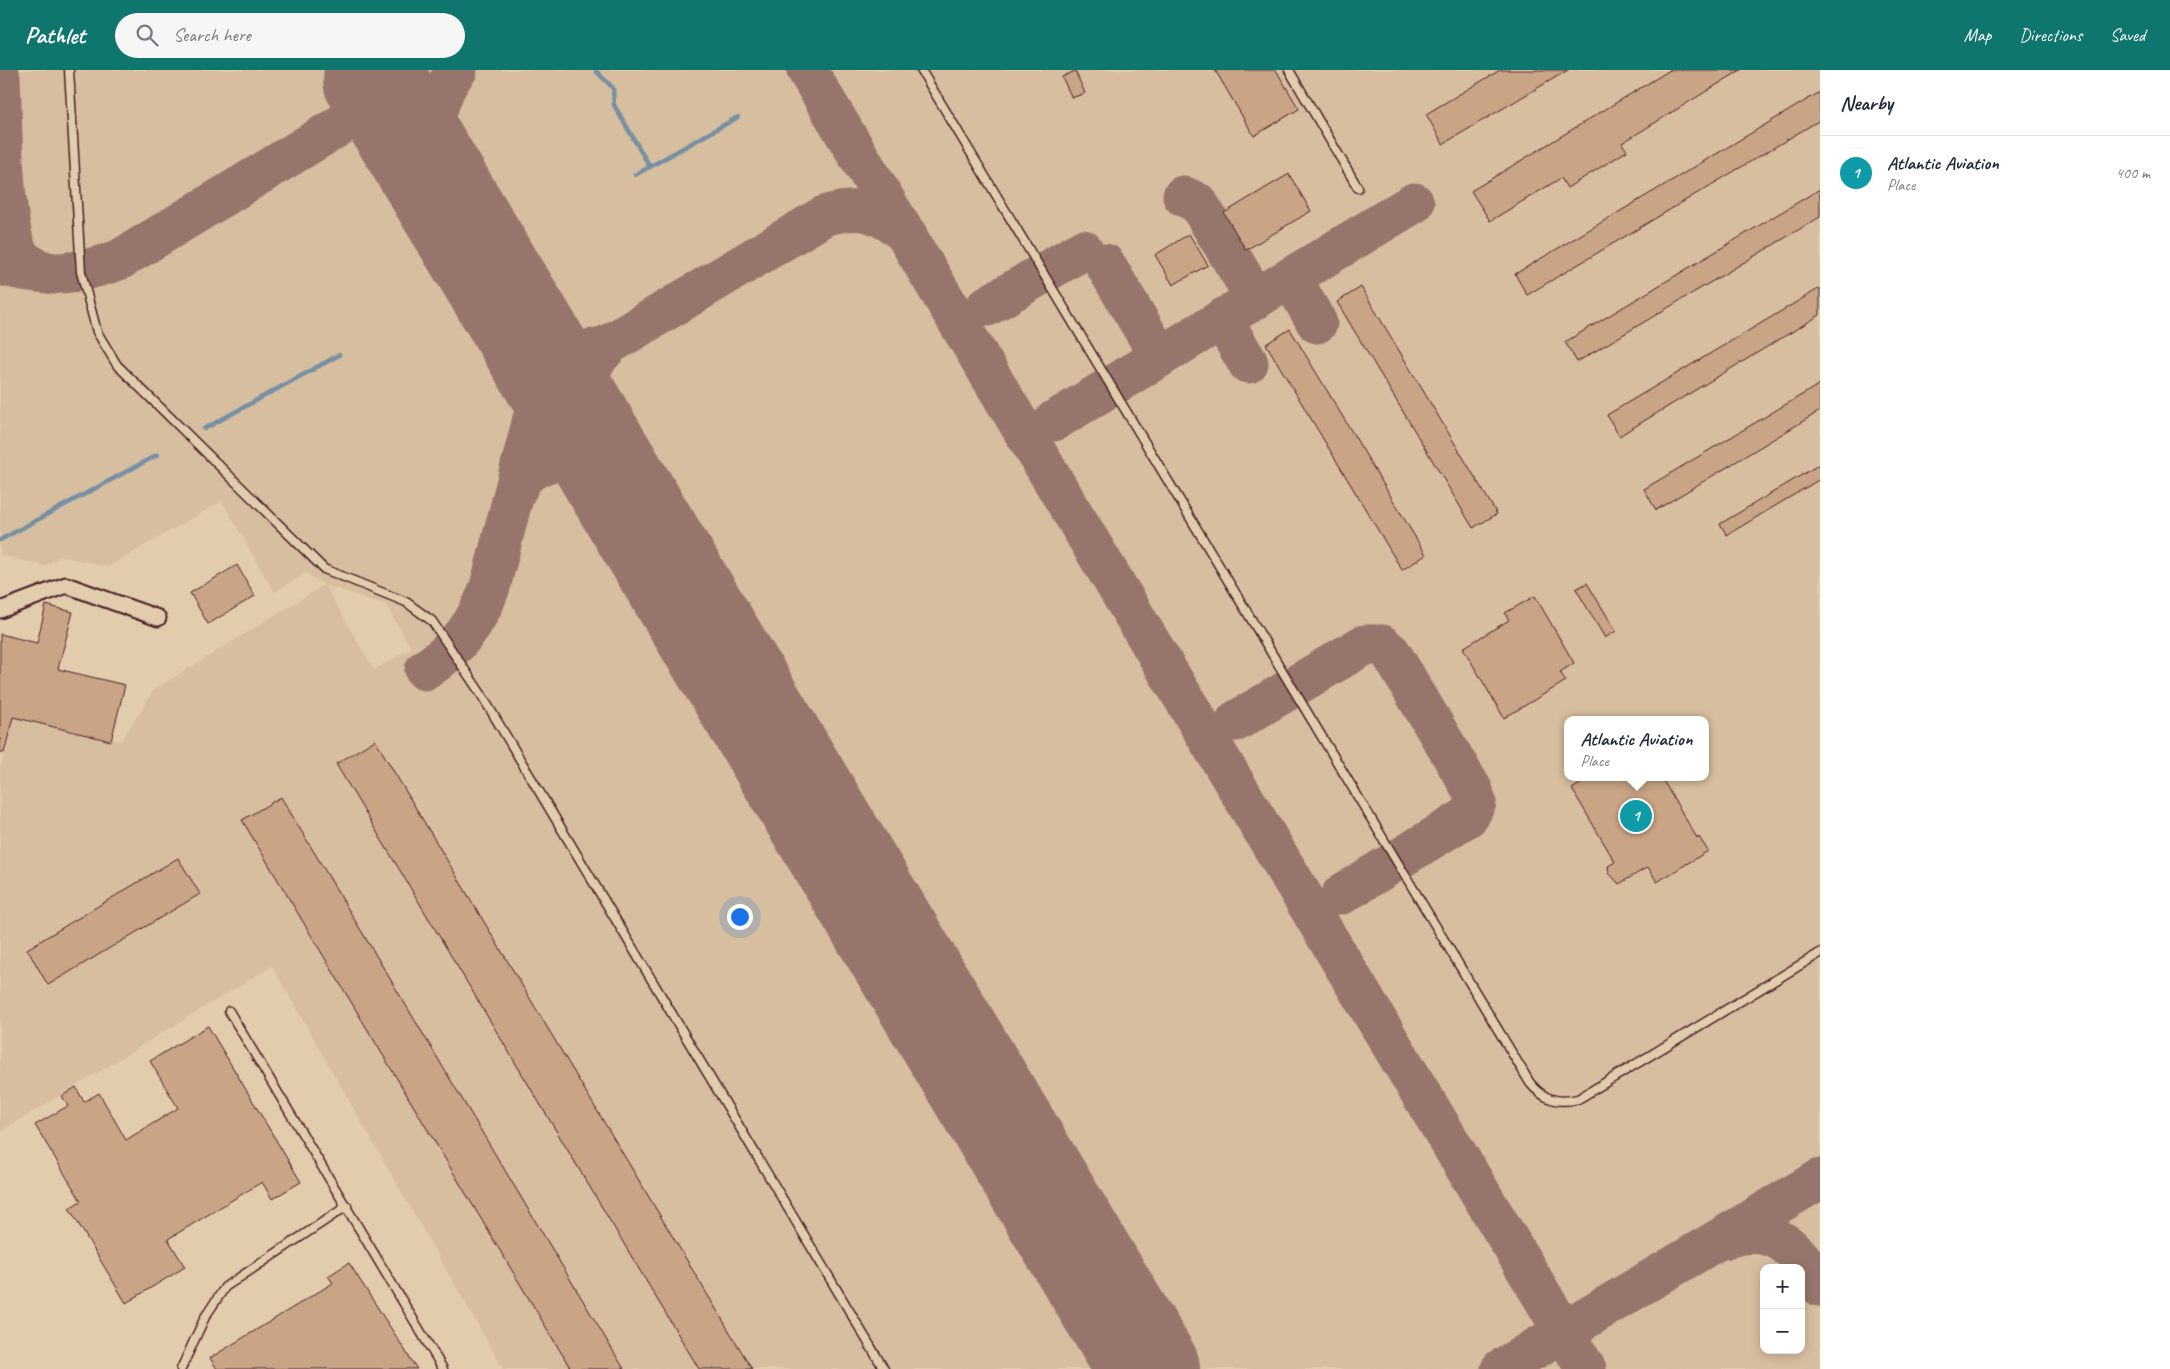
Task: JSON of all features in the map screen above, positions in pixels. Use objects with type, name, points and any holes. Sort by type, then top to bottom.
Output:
[{"type":"street","points":[[0,610],[66,585],[158,618]]},
{"type":"lane","points":[[69,70],[81,272],[97,332],[117,365],[324,569],[406,602],[432,621],[481,694],[884,1369]]},
{"type":"lane","points":[[922,70],[1538,1094],[1556,1101],[1578,1099],[1820,953]]},
{"type":"lane","points":[[1289,70],[1358,188]]},
{"type":"lane","points":[[229,1011],[443,1369]]},
{"type":"lane","points":[[181,1369],[205,1317],[225,1288],[347,1206]]},
{"type":"shaded area","points":[[0,70],[1820,70],[1820,1369],[503,1369],[272,966],[0,1132],[0,769],[14,713],[121,741],[155,689],[324,585],[306,573],[274,592],[222,501],[108,567],[61,556],[44,566],[0,555]],"holes":[[[325,585],[386,605],[411,648],[374,670]]]},
{"type":"building","points":[[1215,70],[1276,70],[1299,109],[1254,136]]},
{"type":"building","points":[[1500,70],[1568,70],[1443,144],[1426,114]]},
{"type":"building","points":[[1670,70],[1741,70],[1622,143],[1627,151],[1567,188],[1561,178],[1490,221],[1471,191]]},
{"type":"building","points":[[1075,71],[1085,93],[1072,98],[1062,77]]},
{"type":"building","points":[[1820,92],[1820,120],[1527,295],[1515,274]]},
{"type":"building","points":[[1289,174],[1311,211],[1246,250],[1224,213]]},
{"type":"building","points":[[1820,189],[1820,217],[1577,362],[1565,342]]},
{"type":"building","points":[[1189,234],[1208,265],[1173,285],[1155,255]]},
{"type":"building","points":[[1361,287],[1497,514],[1473,528],[1337,302]]},
{"type":"building","points":[[1820,288],[1820,315],[1619,436],[1607,415]]},
{"type":"building","points":[[1290,329],[1426,555],[1402,570],[1266,344]]},
{"type":"building","points":[[1820,384],[1820,411],[1656,510],[1644,489]]},
{"type":"building","points":[[1820,464],[1820,479],[1727,535],[1720,524]]},
{"type":"building","points":[[237,565],[255,596],[208,624],[190,593]]},
{"type":"building","points":[[1587,583],[1616,631],[1605,638],[1576,589]]},
{"type":"building","points":[[1535,596],[1574,663],[1560,672],[1566,681],[1504,718],[1463,648],[1509,620],[1505,613]]},
{"type":"building","points":[[46,605],[73,612],[58,669],[125,685],[111,741],[13,717],[4,753],[0,752],[0,634],[37,643]]},
{"type":"building","points":[[375,740],[752,1369],[699,1369],[336,764]]},
{"type":"building","points":[[1585,781],[1663,781],[1697,838],[1699,837],[1708,851],[1657,882],[1648,867],[1619,884],[1609,873],[1608,866],[1615,862],[1572,789]]},
{"type":"building","points":[[281,797],[624,1369],[571,1369],[242,820]]},
{"type":"building","points":[[178,858],[200,894],[48,985],[27,949]]},
{"type":"building","points":[[208,1026],[301,1182],[272,1199],[262,1182],[168,1239],[185,1267],[126,1303],[69,1208],[81,1201],[35,1125],[68,1106],[62,1096],[76,1087],[84,1102],[99,1093],[126,1140],[178,1108],[150,1061]]},
{"type":"building","points":[[349,1263],[417,1369],[217,1369],[210,1358],[333,1283],[328,1276]]},
{"type":"waterway","points":[[596,71],[613,88],[614,105],[650,167]]},
{"type":"waterway","points":[[635,175],[738,117]]},
{"type":"waterway","points":[[204,429],[339,355]]},
{"type":"waterway","points":[[0,540],[157,455]]},
{"type":"taxiway","points":[[429,171],[435,118],[443,93],[457,70]]},
{"type":"taxiway","points":[[807,70],[1586,1369]]},
{"type":"taxiway","points":[[0,77],[6,198],[14,242],[20,256],[26,262],[53,274]]},
{"type":"taxiway","points":[[0,265],[32,272],[60,273],[88,269],[119,260],[385,98]]},
{"type":"taxiway","points":[[1183,196],[1198,203],[1256,299]]},
{"type":"taxiway","points":[[1054,421],[1414,203]]},
{"type":"taxiway","points":[[425,670],[447,653],[465,634],[485,600],[490,587],[536,407],[549,385],[564,373],[610,344],[824,216],[848,211],[868,212],[887,220],[907,235]]},
{"type":"taxiway","points":[[987,306],[1083,250]]},
{"type":"taxiway","points":[[1105,264],[1160,357]]},
{"type":"taxiway","points":[[1291,278],[1317,323]]},
{"type":"taxiway","points":[[1222,319],[1248,363]]},
{"type":"taxiway","points":[[524,329],[564,349],[585,350],[608,345]]},
{"type":"taxiway","points":[[588,436],[584,398],[587,377],[608,346]]},
{"type":"taxiway","points":[[514,494],[530,471],[556,461],[585,461],[602,470],[617,483]]},
{"type":"taxiway","points":[[1236,721],[1364,645],[1382,645],[1391,653],[1473,791],[1476,802],[1469,816],[1342,894]]},
{"type":"taxiway","points":[[1501,1369],[1820,1179]]},
{"type":"taxiway","points":[[1724,1239],[1741,1234],[1756,1233],[1770,1236],[1792,1250],[1802,1260],[1820,1286]]},
{"type":"runway","points":[[374,79],[1149,1369]]},
{"type":"place","name":"Atlantic Aviation","points":[[1636,816]]}]
